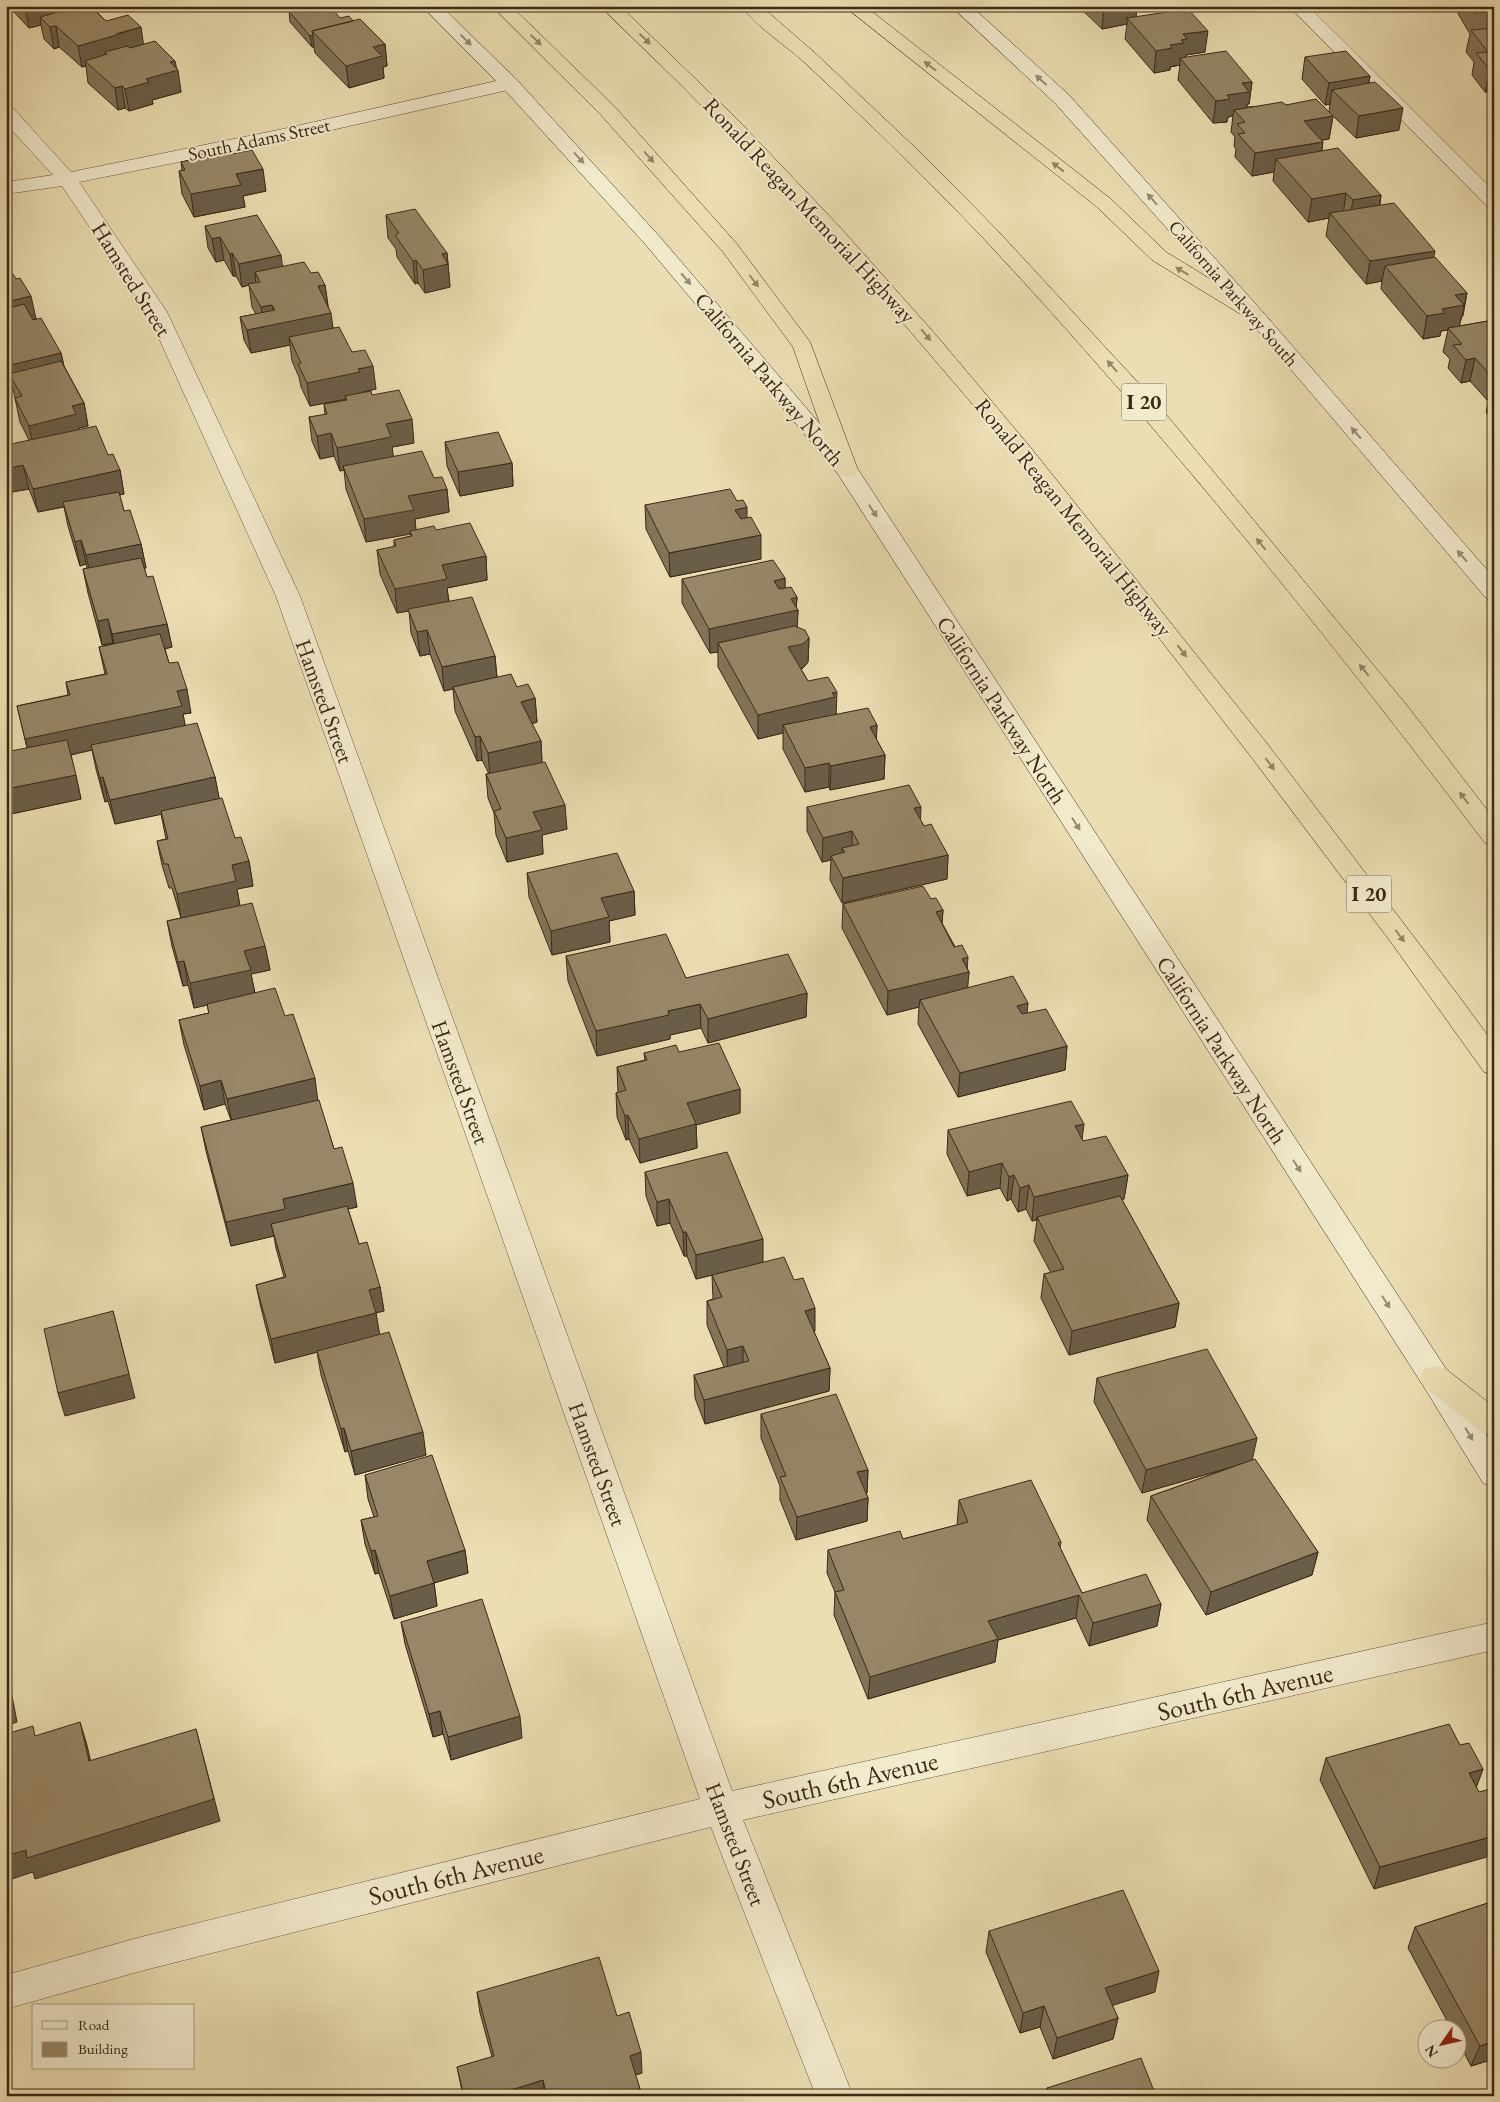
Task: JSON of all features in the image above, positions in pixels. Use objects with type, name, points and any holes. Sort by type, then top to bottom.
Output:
[{"type":"highway","points":[[501,6],[608,111],[736,256],[803,346],[847,470]]},
{"type":"highway","name":"Ronald Reagan Memorial Highway","points":[[609,6],[641,35],[787,181],[914,321],[1065,503],[1241,725],[1418,959],[1494,1065]]},
{"type":"highway","name":"I 20","points":[[750,6],[809,58],[915,158],[992,235],[1141,398],[1400,714],[1494,837]]},
{"type":"highway","points":[[853,6],[1104,203],[1159,256],[1254,314]]},
{"type":"highway","points":[[1435,1378],[1494,1424]]},
{"type":"street","name":"California Parkway North","points":[[431,6],[510,84],[653,241],[847,470],[1435,1378],[1494,1474]]},
{"type":"street","name":"California Parkway South","points":[[960,6],[1062,99],[1254,314],[1494,593]]},
{"type":"street","points":[[1298,6],[1494,202]]},
{"type":"street","name":"South Adams Street","points":[[6,188],[67,180],[283,135],[510,84]]},
{"type":"street","name":"Hamsted Street","points":[[6,112],[67,180],[158,312],[288,596],[721,1809],[835,2096]]},
{"type":"street","name":"South 6th Avenue","points":[[6,1992],[141,1954],[721,1809],[1494,1636]]},
{"type":"building","points":[[79,6],[90,6],[106,21],[128,15],[141,27],[78,46],[56,26],[50,27],[40,17]]},
{"type":"building","points":[[309,6],[330,6],[340,18],[349,16],[353,21],[312,31],[313,35],[310,36],[289,11]]},
{"type":"building","points":[[1470,6],[1494,6],[1494,12],[1474,13]]},
{"type":"building","points":[[1188,9],[1208,31],[1183,34],[1187,39],[1181,40],[1184,43],[1170,45],[1172,48],[1156,51],[1127,18]]},
{"type":"building","points":[[360,19],[385,44],[373,47],[382,56],[346,66],[312,31]]},
{"type":"building","points":[[1494,28],[1494,69],[1490,70],[1476,53],[1488,52],[1471,30]]},
{"type":"building","points":[[155,41],[175,61],[170,62],[178,70],[146,79],[149,82],[125,89],[122,86],[115,88],[85,61],[107,54],[105,52]]},
{"type":"building","points":[[1226,51],[1252,82],[1242,83],[1249,92],[1227,95],[1230,99],[1216,101],[1180,58]]},
{"type":"building","points":[[1346,51],[1370,76],[1329,83],[1305,57]]},
{"type":"building","points":[[1375,82],[1403,108],[1359,116],[1332,90]]},
{"type":"building","points":[[1316,99],[1333,116],[1304,121],[1323,142],[1255,153],[1238,134],[1245,133],[1237,124],[1245,122],[1234,110],[1282,102],[1286,105]]},
{"type":"building","points":[[228,147],[232,154],[252,150],[263,169],[236,174],[241,185],[191,194],[179,171],[185,170],[181,162],[200,158],[197,153]]},
{"type":"building","points":[[1338,148],[1381,195],[1353,200],[1346,193],[1312,199],[1276,159]]},
{"type":"building","points":[[1394,203],[1435,251],[1370,261],[1330,213]]},
{"type":"building","points":[[415,209],[447,253],[442,254],[448,264],[423,270],[416,260],[413,261],[395,235],[399,233],[386,215]]},
{"type":"building","points":[[257,215],[281,255],[239,264],[232,253],[230,254],[220,237],[212,239],[205,226]]},
{"type":"building","points":[[1435,257],[1467,293],[1455,295],[1464,305],[1442,309],[1445,313],[1427,316],[1385,266]]},
{"type":"building","points":[[304,262],[311,273],[318,272],[325,285],[318,286],[331,313],[247,330],[240,317],[275,310],[272,305],[261,307],[248,284],[260,282],[255,272]]},
{"type":"building","points":[[6,263],[16,279],[20,278],[31,296],[6,302]]},
{"type":"building","points":[[24,304],[33,320],[41,318],[61,353],[6,366],[6,309]]},
{"type":"building","points":[[1494,320],[1494,377],[1492,377],[1475,358],[1466,360],[1453,345],[1462,344],[1448,328]]},
{"type":"building","points":[[339,327],[352,352],[365,350],[373,366],[358,369],[360,372],[307,383],[298,364],[301,363],[289,337]]},
{"type":"building","points":[[61,361],[84,403],[72,406],[76,414],[29,426],[15,398],[22,396],[9,374]]},
{"type":"building","points":[[399,390],[412,419],[386,424],[391,437],[337,448],[331,433],[317,436],[309,417],[327,414],[324,404],[347,400],[345,396],[371,391],[372,395]]},
{"type":"building","points":[[96,426],[108,455],[113,454],[120,470],[33,489],[23,465],[6,469],[6,445]]},
{"type":"building","points":[[498,432],[512,463],[458,472],[445,442]]},
{"type":"building","points":[[422,451],[434,478],[442,477],[447,489],[408,496],[414,510],[364,519],[343,466]]},
{"type":"building","points":[[730,489],[737,501],[743,500],[747,507],[735,510],[741,519],[751,517],[761,535],[669,553],[645,505]]},
{"type":"building","points":[[119,492],[124,511],[130,510],[141,544],[86,555],[81,540],[75,542],[63,502]]},
{"type":"building","points":[[470,523],[486,556],[442,565],[447,579],[395,589],[377,550],[396,546],[394,540],[412,536],[410,531],[434,526],[436,530]]},
{"type":"building","points":[[141,558],[147,577],[153,576],[167,624],[112,634],[108,619],[98,621],[83,569]]},
{"type":"building","points":[[773,560],[785,578],[774,581],[779,589],[791,587],[797,597],[791,599],[798,610],[709,629],[682,579]]},
{"type":"building","points":[[472,597],[495,656],[442,667],[427,630],[417,632],[408,609]]},
{"type":"building","points":[[794,626],[805,630],[809,638],[803,644],[788,647],[808,681],[828,677],[837,692],[832,693],[835,697],[758,715],[718,643]]},
{"type":"building","points":[[160,634],[169,663],[178,662],[187,689],[177,691],[182,706],[25,739],[17,706],[70,695],[66,682],[107,674],[99,647]]},
{"type":"building","points":[[511,674],[517,687],[528,684],[535,698],[521,702],[541,741],[488,753],[480,736],[475,737],[453,687]]},
{"type":"building","points":[[868,708],[877,725],[870,727],[885,755],[831,766],[829,763],[805,768],[783,725]]},
{"type":"building","points":[[197,723],[215,777],[110,800],[103,777],[100,778],[91,745]]},
{"type":"building","points":[[67,740],[76,775],[6,789],[6,752]]},
{"type":"building","points":[[545,762],[565,805],[533,812],[542,830],[506,838],[494,811],[501,809],[486,774]]},
{"type":"building","points":[[909,785],[921,807],[914,808],[924,826],[931,824],[948,855],[843,878],[831,856],[845,852],[842,848],[859,844],[852,831],[823,838],[807,807]]},
{"type":"building","points":[[222,798],[235,838],[241,837],[249,861],[232,865],[236,881],[177,894],[168,864],[164,864],[157,841],[168,839],[161,811]]},
{"type":"building","points":[[617,853],[634,891],[601,898],[609,917],[551,931],[527,873]]},
{"type":"building","points":[[923,886],[931,899],[936,898],[943,910],[936,912],[954,947],[962,945],[968,957],[962,959],[969,972],[888,991],[843,904]]},
{"type":"building","points":[[252,903],[265,946],[244,951],[251,970],[190,983],[184,961],[178,962],[167,921]]},
{"type":"building","points":[[666,934],[686,978],[788,954],[807,993],[708,1019],[700,1004],[668,1011],[669,1015],[596,1031],[566,956]]},
{"type":"building","points":[[1013,976],[1028,1003],[1017,1006],[1022,1014],[1046,1009],[1067,1046],[960,1073],[920,1000]]},
{"type":"building","points":[[275,988],[285,1016],[293,1014],[315,1078],[227,1099],[221,1080],[200,1086],[179,1020],[209,1013],[207,1004]]},
{"type":"building","points":[[719,1043],[740,1089],[687,1103],[696,1124],[639,1139],[628,1115],[625,1116],[616,1093],[626,1090],[617,1067],[647,1060],[644,1053],[676,1045],[679,1052]]},
{"type":"building","points":[[319,1100],[334,1149],[342,1147],[353,1183],[283,1199],[285,1209],[226,1222],[201,1127]]},
{"type":"building","points":[[1071,1101],[1084,1124],[1075,1126],[1083,1141],[1106,1136],[1128,1175],[1034,1197],[1029,1185],[1020,1188],[1014,1175],[1009,1177],[1002,1163],[969,1172],[948,1130]]},
{"type":"building","points":[[727,1152],[763,1239],[696,1255],[686,1232],[683,1232],[669,1199],[657,1202],[645,1172]]},
{"type":"building","points":[[1120,1196],[1179,1303],[1072,1331],[1044,1274],[1064,1269],[1037,1217]]},
{"type":"building","points":[[347,1206],[359,1244],[367,1242],[380,1287],[369,1290],[376,1313],[271,1339],[256,1285],[286,1277],[271,1224]]},
{"type":"building","points":[[784,1257],[794,1280],[803,1278],[815,1308],[805,1311],[830,1368],[704,1400],[694,1375],[749,1361],[743,1346],[727,1350],[707,1301],[722,1297],[712,1275]]},
{"type":"building","points":[[113,1311],[129,1374],[58,1393],[44,1329]]},
{"type":"building","points":[[389,1332],[423,1432],[351,1451],[344,1428],[341,1429],[317,1351]]},
{"type":"building","points":[[1207,1349],[1257,1438],[1146,1470],[1097,1378]]},
{"type":"building","points":[[836,1394],[868,1470],[857,1472],[868,1498],[797,1517],[780,1477],[786,1476],[761,1414]]},
{"type":"building","points":[[432,1455],[465,1550],[427,1561],[434,1583],[390,1596],[375,1550],[371,1551],[361,1520],[378,1516],[365,1475]]},
{"type":"building","points":[[1255,1459],[1318,1552],[1211,1592],[1151,1496]]},
{"type":"building","points":[[1031,1480],[1061,1542],[1058,1543],[1082,1593],[1146,1574],[1161,1604],[1093,1623],[1079,1595],[988,1621],[998,1639],[870,1677],[835,1592],[844,1590],[828,1550],[900,1531],[903,1539],[968,1522],[959,1500]]},
{"type":"building","points":[[482,1599],[520,1716],[448,1737],[440,1711],[429,1714],[401,1622]]},
{"type":"building","points":[[6,1683],[10,1700],[6,1701]]},
{"type":"building","points":[[80,1722],[89,1761],[196,1729],[214,1799],[27,1858],[26,1850],[6,1856],[6,1734],[33,1726],[35,1736]]},
{"type":"building","points":[[1449,1724],[1460,1745],[1469,1743],[1483,1769],[1469,1773],[1479,1792],[1494,1788],[1494,1836],[1380,1867],[1326,1758]]},
{"type":"building","points":[[1123,1890],[1159,1971],[1105,1988],[1118,2018],[1057,2038],[1044,2006],[1023,2013],[989,1931]]},
{"type":"building","points":[[1494,1901],[1494,2041],[1480,2046],[1468,2024],[1468,2020],[1466,2020],[1415,1927]]},
{"type":"building","points":[[599,1957],[617,2016],[629,2012],[641,2052],[630,2056],[640,2089],[617,2096],[547,2096],[543,2080],[492,2096],[464,2096],[457,2067],[494,2056],[477,1992]]},
{"type":"building","points":[[1141,2058],[1156,2096],[1050,2096],[1047,2088]]}]
